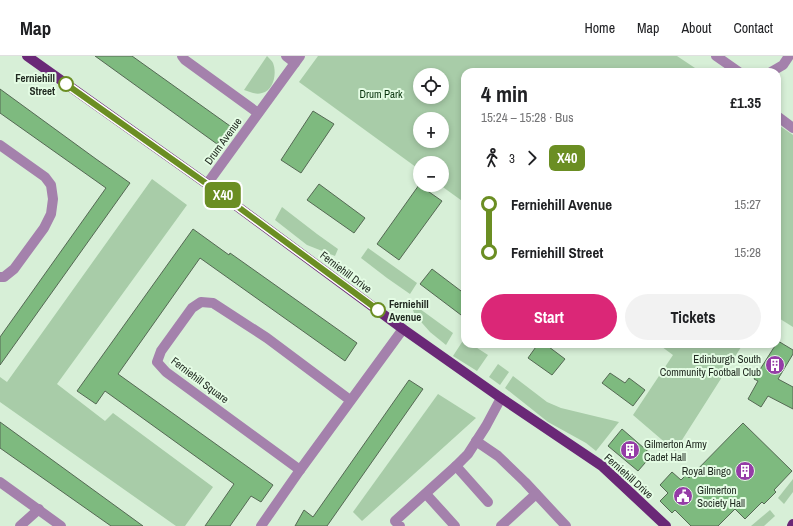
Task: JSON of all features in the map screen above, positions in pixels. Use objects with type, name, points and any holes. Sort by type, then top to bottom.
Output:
[{"type":"main road","name":"Ferniehill Drive","points":[[27,56],[207,184],[403,329],[501,398],[602,466],[666,526]]},
{"type":"street","name":"Drum Avenue","points":[[182,56],[258,113]]},
{"type":"street","name":"Drum Avenue","points":[[207,184],[298,60],[286,56]]},
{"type":"street","points":[[716,56],[733,68]]},
{"type":"street","points":[[778,68],[783,65],[789,56]]},
{"type":"street","points":[[781,119],[793,128]]},
{"type":"street","points":[[0,146],[45,177],[51,185],[53,199],[50,214],[44,228],[14,269],[4,277],[0,278]]},
{"type":"street","name":"Ferniehill Square","points":[[300,470],[166,372],[157,362],[161,351],[192,308],[201,302],[213,303],[267,338],[350,400]]},
{"type":"street","points":[[261,526],[350,400],[403,329]]},
{"type":"street","points":[[400,526],[396,521],[468,454],[486,426],[501,398]]},
{"type":"street","points":[[476,441],[498,456],[566,526]]},
{"type":"street","points":[[456,466],[488,502]]},
{"type":"street","points":[[0,482],[61,526]]},
{"type":"street","points":[[426,494],[455,526]]},
{"type":"street","points":[[501,526],[536,494]]},
{"type":"street","points":[[20,526],[39,510]]},
{"type":"green space","points":[[267,56],[273,62],[275,71],[272,85],[260,94],[244,90]]},
{"type":"green space","name":"Drum Park","points":[[318,56],[677,56],[695,68],[461,68],[461,200],[449,191],[449,156],[413,156],[413,165],[299,82]]},
{"type":"green space","points":[[781,127],[793,135],[793,327],[781,320]]},
{"type":"green space","points":[[152,179],[187,205],[57,384],[105,421],[113,413],[213,487],[185,526],[176,526],[0,402],[0,377],[7,382]]},
{"type":"green space","points":[[282,207],[338,249],[335,256],[307,245],[275,220]]},
{"type":"green space","points":[[368,248],[417,283],[410,294],[361,258]]},
{"type":"green space","points":[[409,301],[453,333],[446,345],[430,332],[415,315]]},
{"type":"green space","points":[[461,344],[461,348],[477,348],[488,355],[477,371],[453,356]]},
{"type":"green space","points":[[663,348],[740,348],[675,451],[633,415],[673,355]]},
{"type":"green space","points":[[498,364],[509,372],[500,385],[489,377]]},
{"type":"green space","points":[[513,376],[547,402],[561,408],[619,422],[596,451],[586,443],[548,422],[505,388]]},
{"type":"green space","points":[[438,394],[476,418],[362,521],[353,512]]},
{"type":"green space","points":[[793,479],[793,492],[784,504],[778,498]]},
{"type":"green space","points":[[770,510],[775,516],[764,526],[751,526]]},
{"type":"building","points":[[95,56],[132,56],[230,126],[217,144]]},
{"type":"building","points":[[0,89],[130,183],[0,365],[0,337],[106,188],[0,113]]},
{"type":"building","points":[[313,111],[334,124],[301,173],[281,160]]},
{"type":"building","points":[[319,184],[365,218],[354,233],[307,200]]},
{"type":"building","points":[[414,192],[429,192],[442,201],[399,260],[377,244]]},
{"type":"building","points":[[193,229],[229,255],[230,253],[357,343],[345,361],[200,258],[118,374],[273,485],[261,502],[251,496],[230,526],[205,526],[234,484],[105,391],[96,404],[77,391]]},
{"type":"building","points":[[432,269],[461,291],[461,315],[420,284]]},
{"type":"building","points":[[781,343],[793,350],[793,354],[778,379],[793,387],[793,409],[768,396],[761,407],[748,399],[758,381],[754,379],[774,348],[781,348]]},
{"type":"building","points":[[535,348],[550,348],[565,359],[552,375],[528,358]]},
{"type":"building","points":[[610,373],[625,383],[629,378],[645,390],[633,406],[602,383]]},
{"type":"building","points":[[409,380],[423,389],[327,526],[295,526],[304,510],[313,517]]},
{"type":"building","points":[[0,422],[143,526],[111,526],[0,448]]},
{"type":"building","name":"Royal Bingo","points":[[743,423],[792,471],[774,490],[776,492],[764,504],[762,502],[745,519],[735,509],[718,526],[691,526],[675,510],[672,513],[660,501],[668,493],[660,485],[672,472],[681,480],[686,475],[689,478]]},
{"type":"building","name":"Gilmerton Army Cadet Hall","points":[[622,429],[652,455],[638,471],[608,446]]},
{"type":"bus line","name":"X40","points":[[66,84],[207,184],[378,310]]},
{"type":"place","name":"Ferniehill Street","points":[[66,84]]},
{"type":"place","name":"Ferniehill Avenue","points":[[378,310]]},
{"type":"place","name":"Edinburgh South Community Football Club","points":[[775,365]]},
{"type":"place","name":"Gilmerton Army Cadet Hall","points":[[630,450]]},
{"type":"place","name":"Royal Bingo","points":[[745,471]]},
{"type":"place","name":"Gilmerton Society Hall","points":[[683,496]]}]
